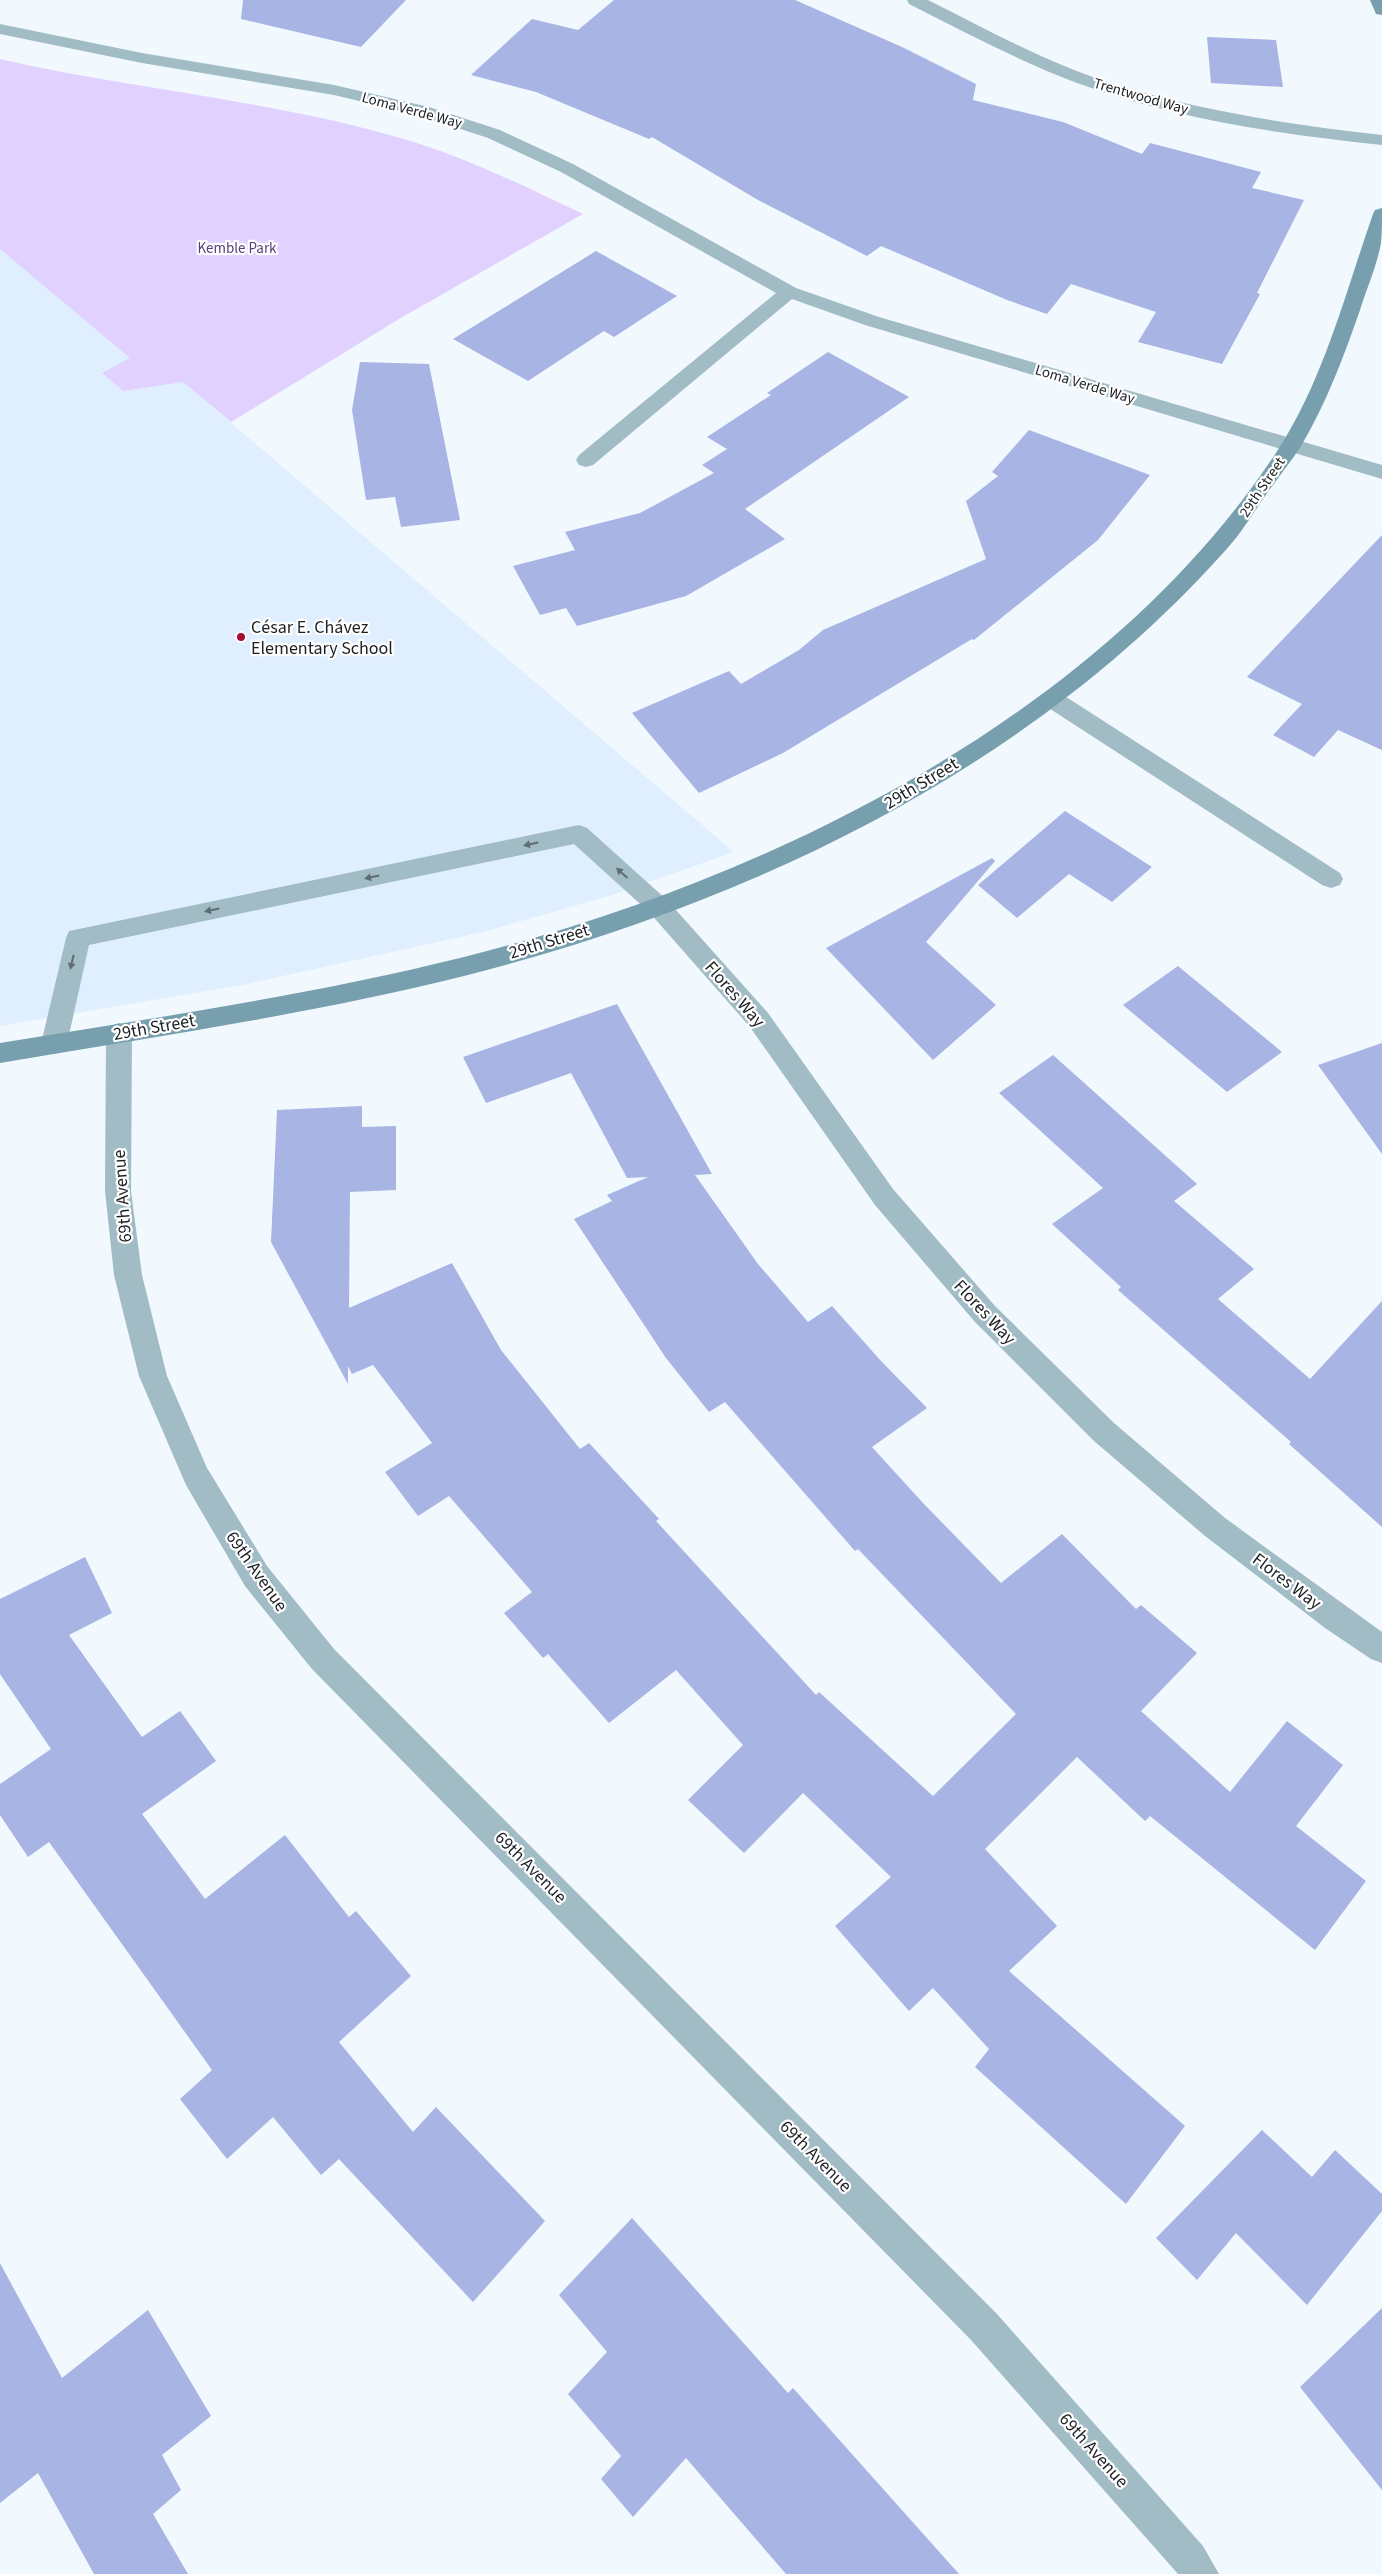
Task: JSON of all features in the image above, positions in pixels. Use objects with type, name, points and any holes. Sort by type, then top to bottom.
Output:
[{"type":"street","name":"Trentwood Way","points":[[915,0],[1023,54],[1086,80],[1154,102],[1226,119],[1302,132],[1382,140]]},
{"type":"street","points":[[1378,0],[1382,10]]},
{"type":"street","name":"Loma Verde Way","points":[[0,29],[142,58],[334,90],[423,111],[494,134],[567,168],[789,292],[872,321],[1382,472]]},
{"type":"street","name":"29th Street","points":[[0,1053],[356,991],[472,964],[582,932],[658,906],[763,864],[879,808],[1002,735],[1052,699],[1123,643],[1181,589],[1240,520],[1291,445],[1322,383],[1382,214]]},
{"type":"street","points":[[586,460],[789,292]]},
{"type":"street","points":[[1052,699],[1331,879]]},
{"type":"street","name":"Flores Way","points":[[54,1044],[78,938],[578,834],[658,906],[759,1020],[884,1197],[985,1314],[1104,1432],[1215,1526],[1336,1618],[1382,1649]]},
{"type":"street","name":"69th Avenue","points":[[119,1033],[118,1191],[128,1275],[151,1366],[196,1476],[256,1576],[323,1658],[984,2327],[1190,2559],[1200,2574]]},
{"type":"shaded area","name":"César E. Chávez Elementary School","points":[[0,249],[131,358],[103,373],[123,391],[183,382],[734,852],[612,895],[479,933],[242,985],[0,1026]]},
{"type":"green space","name":"Kemble Park","points":[[0,59],[106,80],[265,107],[371,130],[423,145],[464,160],[583,214],[399,319],[231,422],[183,382],[123,391],[102,373],[130,358],[0,249]]},
{"type":"building","points":[[243,0],[406,0],[361,47],[241,19]]},
{"type":"building","points":[[614,0],[795,0],[902,47],[976,84],[973,100],[1063,122],[1142,154],[1150,143],[1261,172],[1252,188],[1304,200],[1257,293],[1260,294],[1222,364],[1138,342],[1156,312],[1071,284],[1047,314],[1007,300],[881,246],[867,256],[758,200],[652,137],[649,139],[536,92],[471,75],[532,19],[578,30]]},
{"type":"building","points":[[1207,37],[1276,40],[1283,87],[1211,83]]},
{"type":"building","points":[[596,251],[677,296],[614,337],[604,331],[528,381],[453,339]]},
{"type":"building","points":[[828,352],[909,397],[745,509],[785,539],[686,596],[577,626],[566,608],[540,615],[513,566],[575,550],[565,532],[640,513],[714,473],[702,465],[727,449],[707,437],[771,395],[767,393]]},
{"type":"building","points":[[360,362],[429,364],[460,520],[401,527],[395,497],[366,500],[352,410]]},
{"type":"building","points":[[1029,430],[1150,475],[1098,540],[974,640],[972,639],[783,753],[699,793],[632,713],[729,671],[741,684],[799,650],[823,630],[986,559],[966,501],[998,476],[992,472]]},
{"type":"building","points":[[1382,535],[1382,750],[1338,730],[1314,757],[1273,735],[1302,704],[1247,677]]},
{"type":"building","points":[[1065,811],[1152,867],[1112,902],[1069,874],[1017,918],[978,885]]},
{"type":"building","points":[[992,858],[995,861],[926,942],[996,1005],[933,1060],[826,948]]},
{"type":"building","points":[[1178,966],[1282,1052],[1227,1092],[1123,1005]]},
{"type":"building","points":[[617,1004],[712,1174],[695,1175],[758,1264],[808,1322],[832,1306],[881,1361],[927,1408],[872,1447],[923,1503],[1001,1583],[1062,1534],[1136,1609],[1141,1605],[1197,1653],[1141,1711],[1230,1792],[1287,1721],[1343,1765],[1296,1826],[1366,1881],[1315,1950],[1150,1816],[1145,1821],[1077,1757],[985,1849],[1057,1926],[1009,1971],[1185,2126],[1126,2204],[975,2067],[989,2049],[933,1988],[909,2011],[835,1926],[891,1877],[803,1793],[744,1853],[688,1800],[743,1745],[676,1670],[609,1723],[548,1654],[543,1658],[504,1613],[532,1592],[449,1496],[418,1516],[385,1472],[432,1443],[373,1365],[352,1374],[348,1366],[348,1384],[271,1242],[277,1110],[362,1106],[362,1127],[396,1126],[396,1190],[350,1192],[349,1308],[452,1263],[501,1350],[580,1449],[589,1443],[659,1519],[656,1521],[816,1695],[819,1692],[933,1796],[1016,1714],[858,1549],[855,1551],[725,1402],[709,1412],[666,1358],[574,1219],[612,1201],[607,1195],[648,1177],[627,1178],[571,1073],[486,1103],[463,1057]]},
{"type":"building","points":[[1382,1043],[1382,1154],[1318,1065]]},
{"type":"building","points":[[1053,1055],[1197,1184],[1174,1201],[1254,1269],[1218,1299],[1310,1379],[1382,1301],[1382,1527],[1289,1444],[1291,1442],[1118,1290],[1121,1287],[1052,1224],[1103,1188],[999,1093]]},
{"type":"building","points":[[85,1557],[112,1613],[69,1635],[142,1737],[180,1711],[216,1761],[142,1814],[205,1899],[285,1835],[349,1917],[356,1911],[411,1976],[339,2042],[413,2132],[436,2107],[545,2221],[473,2302],[339,2159],[321,2175],[273,2117],[227,2159],[180,2099],[212,2070],[49,1842],[28,1857],[0,1815],[0,1784],[51,1749],[0,1674],[0,1599]]},
{"type":"building","points":[[1262,2130],[1312,2177],[1335,2150],[1382,2194],[1382,2211],[1307,2305],[1236,2233],[1197,2280],[1156,2238]]},
{"type":"building","points":[[632,2218],[788,2393],[793,2388],[959,2574],[786,2574],[686,2458],[633,2517],[601,2479],[621,2456],[568,2394],[607,2352],[559,2295]]},
{"type":"building","points":[[0,2263],[62,2378],[148,2310],[211,2416],[162,2455],[181,2490],[153,2514],[188,2574],[94,2574],[38,2473],[0,2503]]},
{"type":"building","points":[[1382,2308],[1382,2490],[1300,2387]]},
{"type":"place","name":"César E. Chávez Elementary School","points":[[241,637]]}]
